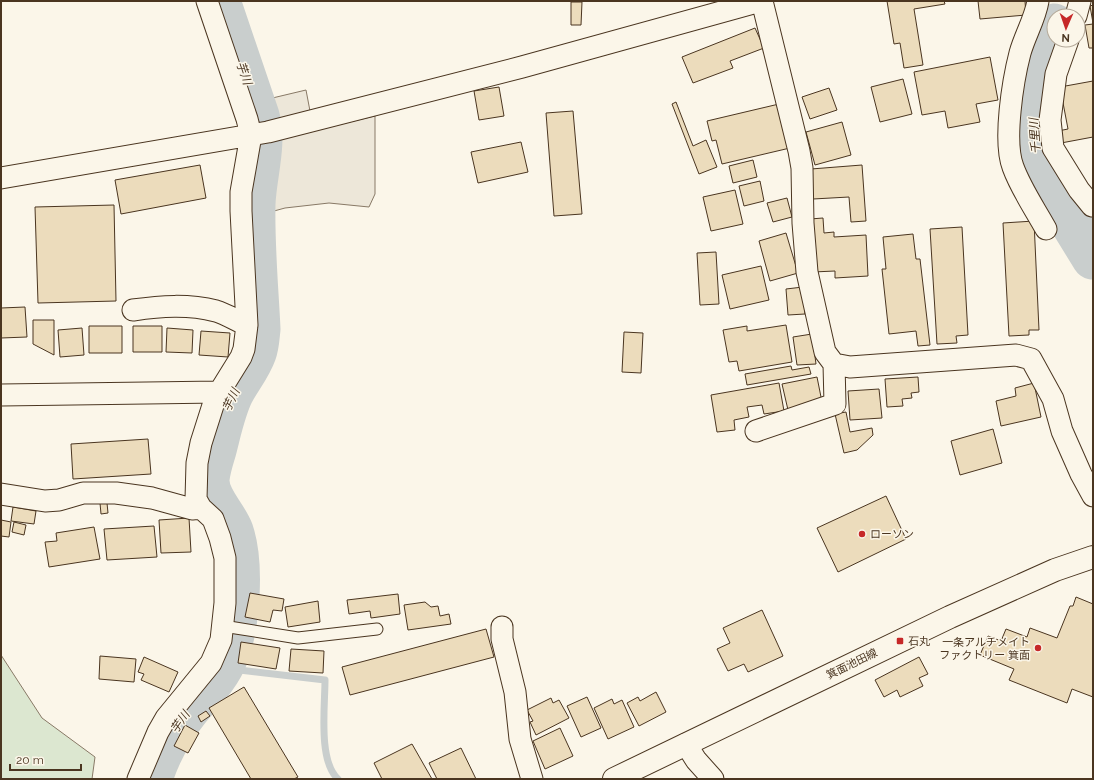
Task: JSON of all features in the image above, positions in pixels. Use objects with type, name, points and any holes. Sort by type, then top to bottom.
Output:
[{"type":"main road","name":"箕面池田線","points":[[614,779],[950,617],[1056,570],[1093,557]]},
{"type":"street","points":[[207,1],[247,119],[258,134]]},
{"type":"street","points":[[1,178],[258,134],[522,66],[761,1],[799,151],[802,168],[803,223],[807,272],[825,352],[834,364],[835,404],[756,431]]},
{"type":"street","points":[[1038,1],[1036,13],[1020,53],[1011,105],[1009,147],[1013,166],[1019,181],[1046,229]]},
{"type":"street","points":[[1065,48],[1056,74],[1050,120],[1053,148],[1079,190],[1092,206]]},
{"type":"street","points":[[138,779],[163,723],[211,663],[221,640],[232,627],[225,603],[225,558],[219,533],[213,519],[201,508],[196,499],[197,463],[201,443],[215,399],[241,357],[244,349],[247,325],[241,198],[258,134]]},
{"type":"street","points":[[133,310],[162,306],[190,306],[217,311],[247,325]]},
{"type":"street","points":[[834,364],[850,367],[1016,355],[1031,359],[1053,399],[1062,431],[1081,474],[1093,496]]},
{"type":"street","points":[[1,395],[219,392]]},
{"type":"street","points":[[1,494],[45,501],[59,500],[83,493],[116,493],[152,498],[192,509],[201,508]]},
{"type":"street","points":[[502,626],[502,639],[515,692],[520,739],[532,779]]},
{"type":"street","points":[[686,744],[696,760],[713,779]]},
{"type":"lane","points":[[232,627],[298,638],[377,628]]},
{"type":"green space","points":[[1,655],[42,718],[95,757],[92,779],[1,779]]},
{"type":"shaded area","points":[[306,90],[310,111],[272,121],[264,100]]},
{"type":"shaded area","points":[[375,116],[375,194],[369,207],[329,203],[285,208],[263,214],[265,180],[272,140]]},
{"type":"building","points":[[887,1],[944,1],[945,4],[914,9],[923,65],[904,68],[900,43],[894,44]]},
{"type":"building","points":[[978,1],[1025,1],[1026,15],[980,19]]},
{"type":"building","points":[[571,2],[582,2],[581,25],[571,25]]},
{"type":"building","points":[[1093,5],[1093,23],[1090,6]]},
{"type":"building","points":[[1093,24],[1093,48],[1089,48],[1086,25]]},
{"type":"building","points":[[755,28],[764,48],[730,61],[733,68],[693,83],[682,57]]},
{"type":"building","points":[[990,57],[998,100],[976,104],[980,122],[948,128],[945,111],[922,115],[914,72]]},
{"type":"building","points":[[903,79],[912,114],[880,122],[871,87]]},
{"type":"building","points":[[1093,81],[1093,137],[1061,143],[1058,131],[1068,129],[1060,87]]},
{"type":"building","points":[[499,87],[504,116],[479,120],[474,91]]},
{"type":"building","points":[[829,88],[837,110],[810,119],[802,97]]},
{"type":"building","points":[[676,102],[693,146],[706,140],[717,167],[699,174],[672,104]]},
{"type":"building","points":[[779,104],[790,148],[722,164],[716,140],[712,141],[707,121]]},
{"type":"building","points":[[573,111],[582,214],[554,216],[546,113]]},
{"type":"building","points":[[842,122],[851,155],[815,165],[806,132]]},
{"type":"building","points":[[521,142],[528,172],[478,183],[471,152]]},
{"type":"building","points":[[753,160],[757,177],[733,183],[729,166]]},
{"type":"building","points":[[200,165],[206,198],[121,214],[115,180]]},
{"type":"building","points":[[862,165],[866,221],[851,222],[849,197],[813,199],[811,169]]},
{"type":"building","points":[[760,181],[764,201],[744,206],[739,186]]},
{"type":"building","points":[[735,190],[743,224],[711,231],[703,197]]},
{"type":"building","points":[[787,198],[792,217],[773,222],[767,203]]},
{"type":"building","points":[[114,205],[116,301],[38,303],[35,207]]},
{"type":"building","points":[[823,218],[824,233],[834,232],[834,237],[866,235],[868,276],[835,278],[835,271],[813,272],[810,219]]},
{"type":"building","points":[[1034,221],[1039,330],[1029,330],[1029,335],[1009,336],[1003,223]]},
{"type":"building","points":[[962,227],[968,335],[956,336],[957,343],[937,344],[930,229]]},
{"type":"building","points":[[786,233],[798,273],[770,281],[759,241]]},
{"type":"building","points":[[913,234],[916,259],[920,259],[930,345],[918,346],[916,331],[889,334],[882,269],[886,269],[883,237]]},
{"type":"building","points":[[716,252],[719,304],[700,305],[697,253]]},
{"type":"building","points":[[761,266],[769,300],[730,309],[722,275]]},
{"type":"building","points":[[803,287],[805,314],[788,315],[786,289]]},
{"type":"building","points":[[25,307],[27,337],[1,338],[1,308]]},
{"type":"building","points":[[33,320],[54,320],[54,355],[33,344]]},
{"type":"building","points":[[786,325],[792,362],[739,371],[737,361],[729,362],[723,330],[747,326],[747,331]]},
{"type":"building","points":[[89,326],[122,326],[122,353],[89,353]]},
{"type":"building","points":[[133,326],[162,326],[162,352],[133,352]]},
{"type":"building","points":[[82,328],[84,355],[60,357],[58,330]]},
{"type":"building","points":[[167,328],[193,330],[192,353],[166,352]]},
{"type":"building","points":[[201,331],[230,333],[228,357],[199,355]]},
{"type":"building","points":[[624,332],[643,333],[641,373],[622,372]]},
{"type":"building","points":[[812,334],[816,364],[797,365],[793,337]]},
{"type":"building","points":[[791,366],[792,370],[809,367],[811,374],[747,385],[745,374]]},
{"type":"building","points":[[817,377],[822,402],[788,410],[782,384]]},
{"type":"building","points":[[918,377],[919,392],[911,393],[912,398],[902,399],[903,406],[887,407],[885,379]]},
{"type":"building","points":[[779,383],[784,411],[764,414],[762,405],[747,407],[749,417],[734,420],[735,430],[717,432],[711,395]]},
{"type":"building","points":[[1034,383],[1041,417],[1001,426],[996,401],[1016,396],[1015,388]]},
{"type":"building","points":[[879,389],[882,418],[850,420],[848,391]]},
{"type":"building","points":[[846,412],[850,432],[872,428],[873,435],[857,450],[844,453],[835,414]]},
{"type":"building","points":[[993,429],[1002,463],[960,475],[951,441]]},
{"type":"building","points":[[148,439],[151,474],[73,479],[71,444]]},
{"type":"building","name":"ローソン","points":[[886,496],[906,539],[838,572],[817,528]]},
{"type":"building","points":[[100,503],[107,503],[108,513],[101,514]]},
{"type":"building","points":[[13,507],[36,511],[34,524],[11,521]]},
{"type":"building","points":[[189,518],[191,552],[161,553],[159,520]]},
{"type":"building","points":[[1,520],[11,522],[9,537],[1,536]]},
{"type":"building","points":[[14,522],[26,525],[24,535],[12,532]]},
{"type":"building","points":[[154,526],[157,557],[107,560],[104,529]]},
{"type":"building","points":[[94,527],[100,559],[49,567],[45,542],[57,541],[56,533]]},
{"type":"building","points":[[250,593],[284,599],[282,611],[273,610],[270,622],[245,617]]},
{"type":"building","points":[[398,594],[400,614],[371,618],[370,611],[349,614],[347,600]]},
{"type":"building","name":"一条アルチメイト ファクトリー 箕面","points":[[1076,597],[1093,604],[1093,697],[1072,689],[1067,703],[1009,680],[1014,669],[980,655],[988,636],[1001,641],[1006,629],[1027,637],[1030,628],[1057,638],[1070,606],[1073,606]]},
{"type":"building","points":[[318,601],[320,622],[288,627],[285,607]]},
{"type":"building","points":[[425,602],[431,607],[438,606],[440,616],[449,614],[451,624],[408,630],[404,605]]},
{"type":"building","points":[[762,610],[783,656],[748,672],[744,664],[728,671],[717,649],[730,643],[723,628]]},
{"type":"building","points":[[486,629],[494,657],[350,695],[342,667]]},
{"type":"building","points":[[241,642],[280,648],[276,669],[238,663]]},
{"type":"building","points":[[291,649],[324,651],[323,673],[289,671]]},
{"type":"building","points":[[100,656],[136,659],[134,682],[99,679]]},
{"type":"building","points":[[144,657],[178,672],[169,692],[141,680],[144,674],[138,672]]},
{"type":"building","points":[[919,657],[928,674],[919,678],[923,686],[900,697],[897,690],[884,697],[875,680]]},
{"type":"building","points":[[244,687],[298,777],[294,779],[251,779],[209,708]]},
{"type":"building","points":[[656,692],[666,712],[639,726],[627,703],[638,697],[640,701]]},
{"type":"building","points":[[587,697],[601,728],[581,737],[567,706]]},
{"type":"building","points":[[551,698],[553,703],[559,700],[569,718],[536,735],[530,722],[533,721],[527,710]]},
{"type":"building","points":[[612,699],[614,704],[622,700],[634,727],[608,739],[594,708]]},
{"type":"building","points":[[206,711],[210,716],[201,722],[198,716]]},
{"type":"building","points":[[185,725],[199,733],[188,753],[174,746]]},
{"type":"building","points":[[560,728],[573,756],[545,769],[533,741]]},
{"type":"building","points":[[412,744],[432,779],[382,779],[374,763]]},
{"type":"building","points":[[461,748],[476,779],[437,779],[429,763]]},
{"type":"waterway","name":"芋川","points":[[151,779],[166,743],[188,710],[215,678],[224,664],[231,643],[237,611],[238,560],[235,544],[229,524],[210,493],[208,479],[227,406],[233,392],[253,358],[257,344],[259,329],[254,204],[261,149],[261,137],[258,116],[219,1]]},
{"type":"waterway","name":"千里川","points":[[1046,48],[1037,79],[1033,109],[1032,127],[1034,154],[1042,175],[1093,258]]},
{"type":"waterway","points":[[222,666],[231,669],[325,680],[325,747],[332,771],[338,779]]},
{"type":"place","name":"ローソン","points":[[862,534]]},
{"type":"place","name":"石丸","points":[[900,641]]},
{"type":"place","name":"一条アルチメイト ファクトリー 箕面","points":[[1038,648]]}]
